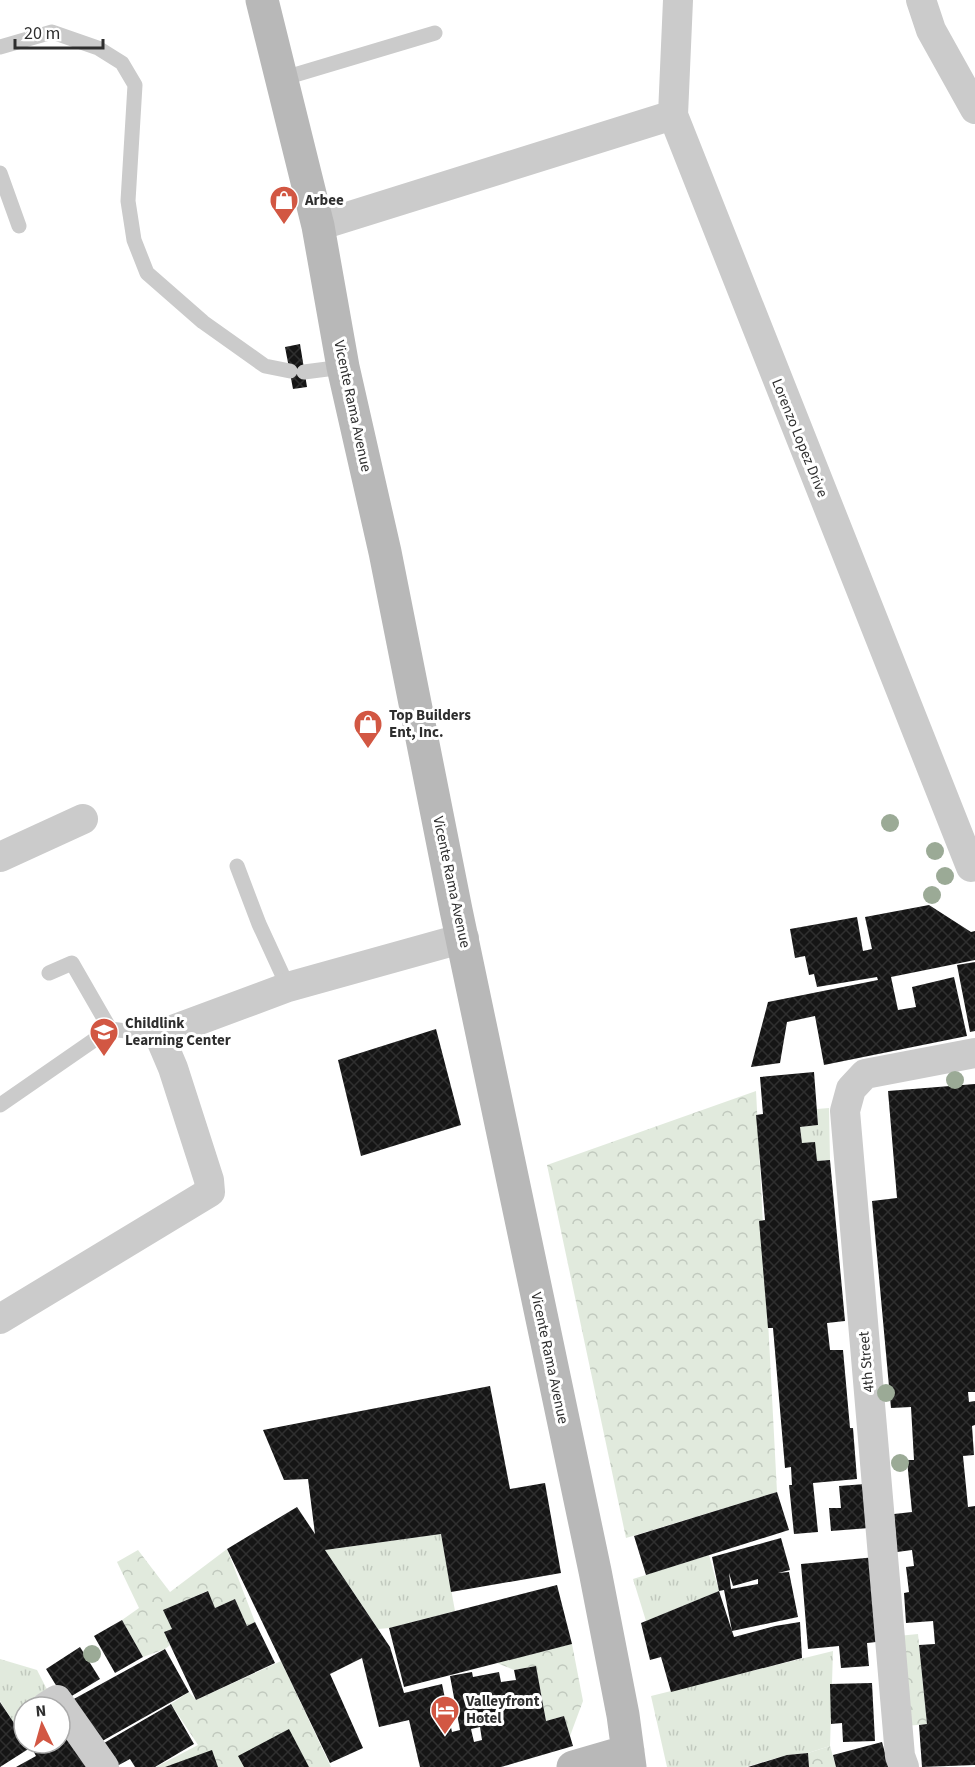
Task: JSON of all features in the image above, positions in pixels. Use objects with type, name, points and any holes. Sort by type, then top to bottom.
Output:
[{"type":"main road","name":"Vicente Rama Avenue","points":[[262,0],[318,226],[343,367],[385,552],[454,898],[527,1242],[537,1302],[595,1571],[629,1759]]},
{"type":"main road","points":[[573,1767],[629,1759]]},
{"type":"street","name":"Lorenzo Lopez Drive","points":[[678,0],[673,115],[973,866]]},
{"type":"street","points":[[921,0],[931,30],[975,109]]},
{"type":"street","points":[[318,226],[673,115]]},
{"type":"street","points":[[0,857],[83,819]]},
{"type":"street","points":[[0,1319],[210,1192],[206,1169],[159,1035],[288,987],[464,938]]},
{"type":"street","name":"4th Street","points":[[904,1767],[900,1756],[845,1111],[850,1089],[865,1074],[975,1053]]},
{"type":"street","points":[[72,1721],[104,1767]]},
{"type":"lane","points":[[0,47],[52,32],[98,48],[122,63],[135,85],[128,201],[134,240],[147,273],[203,322],[265,366],[297,371],[343,367]]},
{"type":"lane","points":[[281,80],[435,33]]},
{"type":"lane","points":[[0,173],[19,226]]},
{"type":"lane","points":[[237,866],[259,924],[288,987]]},
{"type":"lane","points":[[49,973],[72,963],[110,1029]]},
{"type":"lane","points":[[0,1105],[110,1029],[159,1035]]},
{"type":"green space","points":[[756,1091],[777,1492],[626,1538],[547,1165]]},
{"type":"green space","points":[[829,1108],[830,1160],[817,1161],[802,1143],[800,1127],[818,1125],[817,1109]]},
{"type":"green space","points":[[441,1534],[455,1611],[389,1628],[378,1629],[325,1550]]},
{"type":"green space","points":[[227,1549],[255,1622],[247,1626],[235,1599],[215,1608],[207,1591],[164,1610],[172,1629],[165,1633],[170,1645],[143,1657],[122,1620],[139,1608],[117,1562],[138,1550],[170,1592]]},
{"type":"green space","points":[[709,1555],[719,1591],[646,1621],[633,1579]]},
{"type":"green space","points":[[918,1634],[927,1724],[906,1726],[898,1636]]},
{"type":"green space","points":[[572,1644],[583,1701],[570,1736],[564,1716],[546,1721],[536,1666],[514,1670],[497,1663]]},
{"type":"green space","points":[[833,1651],[830,1746],[746,1767],[667,1767],[651,1696]]},
{"type":"green space","points":[[0,1659],[37,1670],[50,1695],[12,1695],[12,1720],[0,1701]]},
{"type":"green space","points":[[281,1661],[331,1767],[156,1767],[198,1745],[171,1704],[189,1692],[196,1700]]},
{"type":"green space","points":[[830,1746],[836,1767],[809,1767],[808,1753]]},
{"type":"building","points":[[300,344],[307,387],[293,389],[285,347]]},
{"type":"building","points":[[929,905],[971,932],[975,931],[975,960],[891,977],[898,1010],[916,1007],[912,987],[954,977],[967,1036],[824,1065],[815,1016],[787,1022],[780,1063],[751,1067],[768,1002],[878,980],[877,977],[817,987],[814,974],[809,975],[805,956],[795,958],[790,929],[857,917],[863,951],[872,949],[865,917]]},
{"type":"building","points":[[975,962],[975,1031],[970,1032],[957,965]]},
{"type":"building","points":[[436,1029],[461,1125],[361,1156],[338,1060]]},
{"type":"building","points":[[814,1072],[818,1125],[800,1127],[802,1143],[815,1142],[817,1161],[830,1160],[845,1321],[827,1323],[830,1350],[843,1350],[857,1479],[813,1483],[818,1532],[794,1534],[789,1485],[792,1485],[791,1467],[785,1468],[773,1328],[768,1328],[759,1221],[765,1220],[756,1115],[763,1114],[760,1077]]},
{"type":"building","points":[[975,1084],[975,1392],[968,1392],[969,1402],[975,1401],[975,1425],[972,1426],[974,1455],[963,1456],[968,1507],[975,1506],[975,1765],[922,1767],[919,1725],[927,1724],[919,1645],[935,1644],[933,1621],[906,1623],[904,1593],[909,1592],[906,1567],[914,1566],[912,1550],[897,1552],[894,1514],[912,1512],[907,1460],[914,1460],[911,1407],[891,1408],[872,1201],[897,1198],[888,1091]]},
{"type":"building","points":[[490,1386],[510,1489],[545,1483],[561,1573],[451,1592],[441,1534],[325,1550],[390,1647],[404,1693],[442,1684],[452,1732],[460,1730],[450,1676],[472,1672],[473,1677],[499,1672],[501,1682],[516,1680],[514,1670],[536,1666],[546,1721],[564,1716],[573,1746],[501,1767],[420,1767],[409,1720],[379,1727],[362,1658],[330,1674],[363,1748],[330,1763],[227,1549],[297,1507],[315,1534],[308,1479],[284,1480],[263,1430]],"holes":[[[480,1727],[482,1740],[474,1742],[471,1729]]]},
{"type":"building","points":[[865,1484],[869,1528],[831,1531],[829,1508],[841,1508],[839,1486]]},
{"type":"building","points":[[777,1492],[789,1530],[646,1575],[634,1536]]},
{"type":"building","points":[[781,1538],[790,1570],[778,1573],[789,1572],[798,1617],[732,1631],[724,1590],[719,1591],[712,1557]],"holes":[[[729,1573],[733,1586],[758,1579],[758,1584],[731,1589]]]},
{"type":"building","points":[[876,1557],[876,1642],[867,1643],[869,1666],[841,1668],[839,1646],[808,1649],[801,1564]]},
{"type":"building","points":[[557,1585],[572,1644],[404,1687],[389,1628]]},
{"type":"building","points":[[208,1591],[215,1608],[235,1599],[247,1626],[255,1622],[275,1663],[196,1700],[164,1632],[172,1629],[163,1610]]},
{"type":"building","points":[[719,1591],[734,1637],[800,1622],[802,1658],[671,1692],[661,1657],[650,1660],[641,1623]]},
{"type":"building","points":[[122,1620],[143,1657],[115,1673],[94,1636]]},
{"type":"building","points":[[80,1647],[100,1679],[72,1696],[62,1695],[46,1669]]},
{"type":"building","points":[[165,1649],[189,1692],[97,1744],[72,1700]]},
{"type":"building","points":[[872,1683],[875,1741],[843,1742],[842,1723],[831,1724],[830,1684]]},
{"type":"building","points":[[0,1702],[12,1720],[12,1755],[19,1755],[0,1767]]},
{"type":"building","points":[[171,1704],[194,1744],[155,1767],[135,1767],[130,1759],[117,1766],[104,1743]]},
{"type":"building","points":[[289,1729],[309,1767],[244,1767],[238,1756]]},
{"type":"building","points":[[72,1734],[93,1767],[16,1767],[36,1756],[72,1755]]},
{"type":"building","points":[[882,1742],[889,1767],[836,1767],[833,1755]]},
{"type":"building","points":[[212,1750],[218,1767],[165,1767]]},
{"type":"building","points":[[808,1753],[809,1767],[748,1767],[787,1755]]},
{"type":"place","name":"Arbee","points":[[284,226]]},
{"type":"place","name":"Top Builders Ent, Inc.","points":[[368,750]]},
{"type":"place","name":"Childlink Learning Center","points":[[104,1058]]},
{"type":"place","name":"Valleyfront Hotel","points":[[445,1736]]}]
